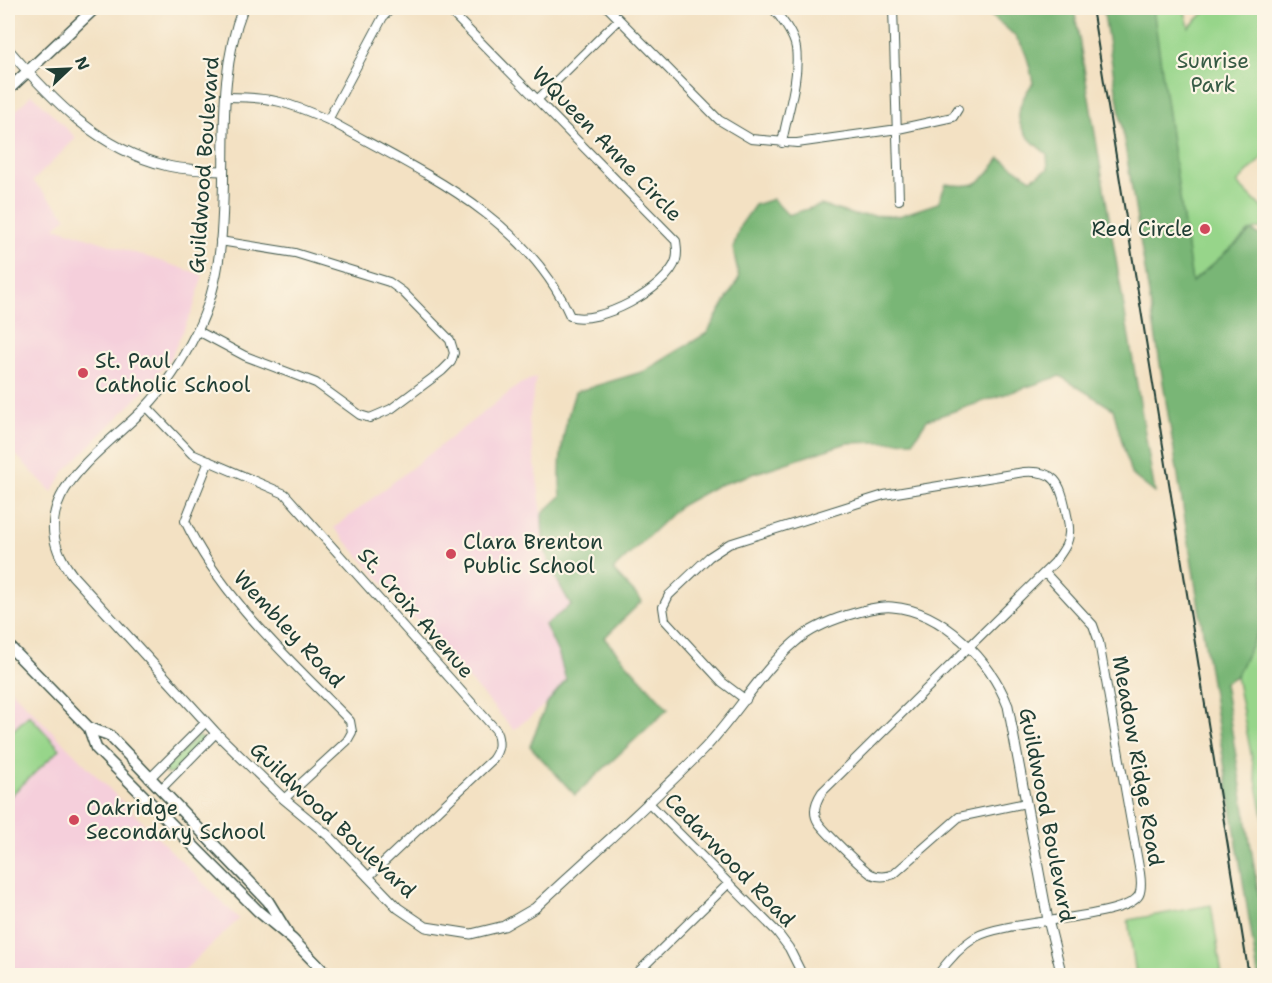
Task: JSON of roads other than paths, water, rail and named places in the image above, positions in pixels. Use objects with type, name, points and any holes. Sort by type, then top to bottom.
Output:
[{"type":"main road","points":[[8,90],[95,8]]},
{"type":"main road","points":[[8,645],[89,728],[96,748],[258,911],[292,939],[328,975]]},
{"type":"main road","points":[[89,728],[109,735],[268,901],[292,939]]},
{"type":"street","name":"Guildwood Boulevard","points":[[243,8],[231,47],[220,241],[214,284],[198,331],[183,357],[146,406],[66,485],[56,504],[54,528],[56,547],[72,576],[216,733],[284,799],[330,837],[399,908],[426,927],[471,934],[504,926],[535,908],[702,752],[794,642],[812,629],[868,610],[891,607],[911,610],[931,618],[948,629],[969,650],[993,678],[1008,706],[1048,920],[1062,975]]},
{"type":"street","points":[[227,97],[264,97],[290,103],[328,120],[384,17],[392,8]]},
{"type":"street","name":"WQueen Anne Circle","points":[[328,120],[483,208],[543,266],[561,294],[570,316],[581,320],[595,318],[644,295],[676,262],[678,252],[676,241],[447,8]]},
{"type":"street","points":[[608,8],[719,120],[751,139],[782,143],[898,129],[953,117],[957,108]]},
{"type":"street","points":[[772,8],[779,15],[796,47],[794,79],[782,143]]},
{"type":"street","points":[[893,8],[899,200]]},
{"type":"street","points":[[538,99],[619,19]]},
{"type":"street","points":[[8,49],[27,71],[96,136],[128,154],[169,167],[223,171]]},
{"type":"street","points":[[198,331],[245,356],[316,383],[360,415],[370,418],[391,409],[442,371],[451,362],[454,353],[450,340],[440,329],[389,282],[295,253],[220,241]]},
{"type":"street","name":"St. Croix Avenue","points":[[146,406],[192,454],[285,494],[496,730],[500,741],[499,750],[492,760],[368,877]]},
{"type":"street","name":"Wembley Road","points":[[209,462],[184,521],[195,543],[230,596],[350,721],[352,732],[347,741],[284,799]]},
{"type":"street","points":[[746,700],[722,682],[665,620],[663,607],[669,595],[708,557],[729,544],[884,495],[1038,471],[1050,474],[1057,482],[1070,533],[1065,547],[1046,574],[822,792],[816,801],[815,811],[818,822],[872,875],[885,877],[894,874],[959,817],[1026,803]]},
{"type":"street","name":"Meadow Ridge Road","points":[[937,975],[976,937],[995,930],[1117,909],[1132,903],[1139,895],[1141,885],[1099,642],[1093,625],[1046,574]]},
{"type":"street","points":[[149,779],[206,722]]},
{"type":"street","points":[[160,790],[216,733]]},
{"type":"street","name":"Cedarwood Road","points":[[648,802],[729,883],[789,948],[803,975]]},
{"type":"street","points":[[634,975],[729,883]]},
{"type":"railway","points":[[1092,8],[1249,976]]},
{"type":"place","name":"Red Circle","points":[[1205,229]]},
{"type":"place","name":"St. Paul Catholic School","points":[[83,373]]},
{"type":"place","name":"Clara Brenton Public School","points":[[451,554]]},
{"type":"place","name":"Oakridge Secondary School","points":[[74,820]]},
{"type":"park label","name":"Sunrise Park","points":[[1213,73]]}]
